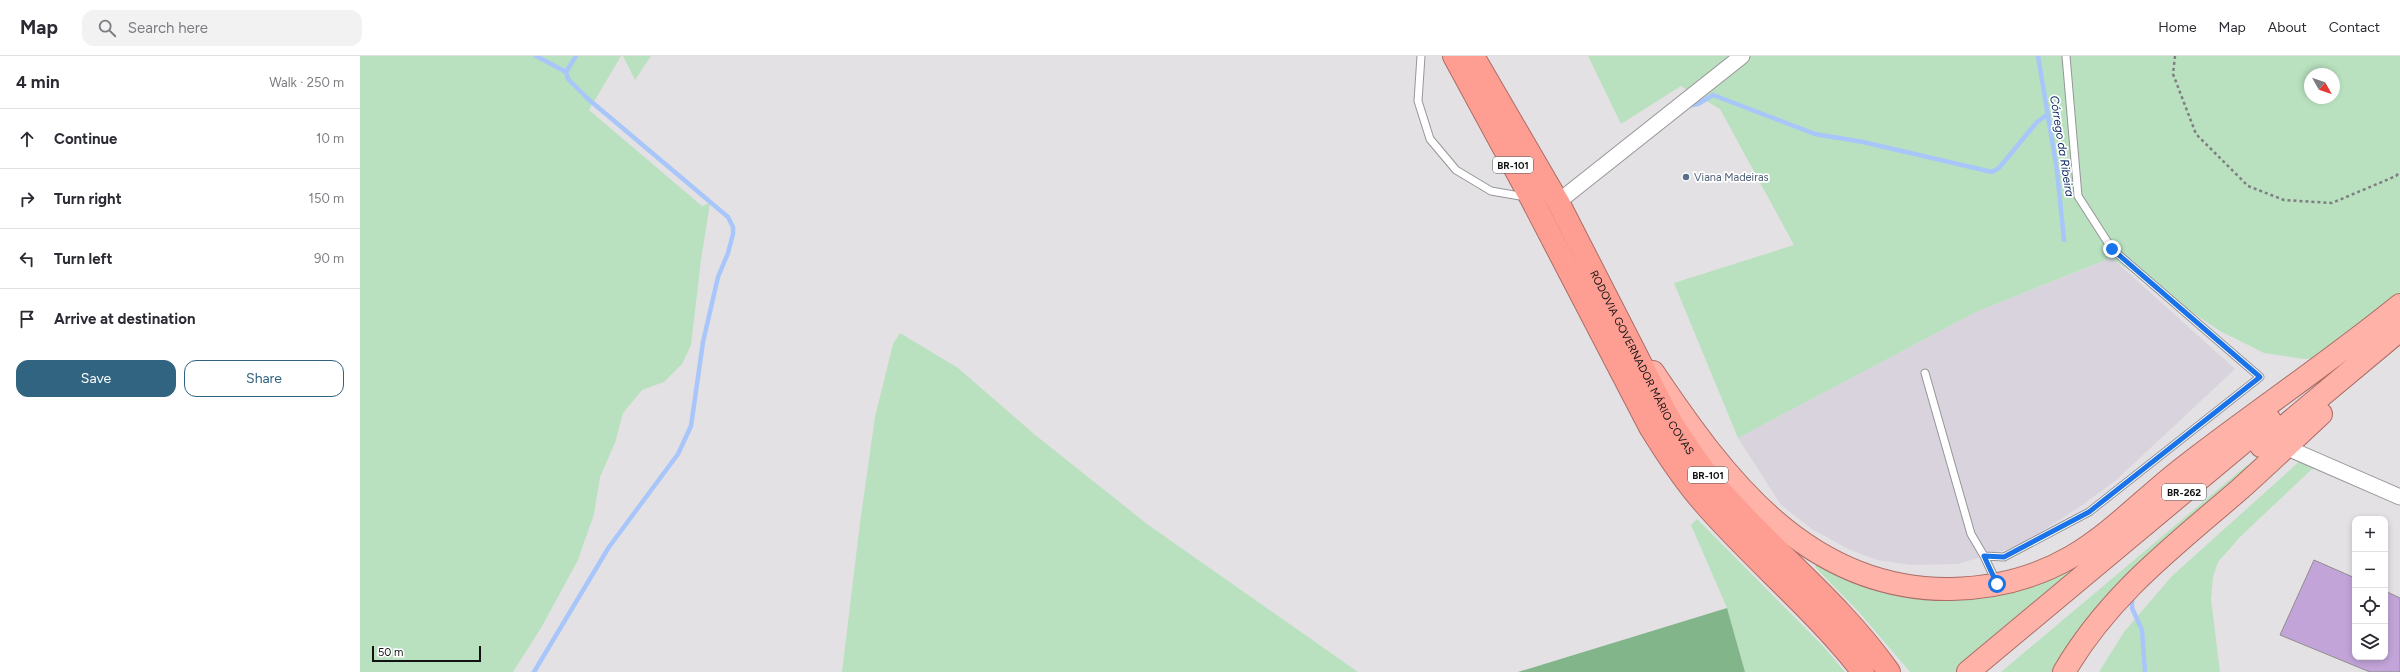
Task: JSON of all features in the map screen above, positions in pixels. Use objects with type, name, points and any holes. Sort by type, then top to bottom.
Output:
[{"type":"highway","name":"RODOVIA GOVERNADOR MÁRIO COVAS","points":[[1454,56],[1531,198],[1650,427],[1666,453],[1712,512],[1805,605],[1863,672]]},
{"type":"highway","name":"RODOVIA GOVERNADOR MÁRIO COVAS","points":[[1473,56],[1558,202],[1668,417],[1700,466],[1736,508],[1845,617],[1889,672]]},
{"type":"highway","name":"BR-262","points":[[1590,266],[1651,369],[1705,447],[1748,496],[1787,532],[1832,561],[1882,581],[1940,589],[1997,584],[2049,568],[2090,545],[2174,474],[2400,305]]},
{"type":"highway","name":"BR-262","points":[[1968,672],[2400,311]]},
{"type":"highway","name":"BR-262","points":[[1989,672],[2400,330]]},
{"type":"highway","name":"BR-262","points":[[2064,672],[2085,638],[2123,592],[2147,568],[2285,448],[2400,341]]},
{"type":"street","points":[[1558,202],[1742,56]]},
{"type":"street","points":[[2285,448],[2400,497]]},
{"type":"lane","points":[[1421,56],[1418,101],[1430,139],[1456,170],[1485,188],[1491,191],[1531,198]]},
{"type":"lane","points":[[1984,556],[2004,557],[2089,512],[2260,377],[2112,249],[2078,196],[2066,56]]},
{"type":"lane","points":[[1924,373],[1971,534],[1984,556],[1997,584]]},
{"type":"path","points":[[2175,56],[2172,74],[2196,134],[2248,186],[2284,200],[2332,203],[2400,172]]},
{"type":"shaded area","points":[[2112,258],[2235,369],[2115,481],[2078,508],[2018,546],[1958,564],[1912,565],[1877,560],[1848,549],[1812,529],[1781,505],[1738,438],[1976,312]]},
{"type":"green space","points":[[360,56],[621,56],[589,110],[702,206],[710,203],[701,260],[691,345],[682,364],[664,382],[642,390],[623,413],[615,443],[600,477],[594,514],[578,560],[541,628],[513,672],[360,672]]},
{"type":"green space","points":[[623,56],[651,56],[635,80]]},
{"type":"green space","points":[[1588,56],[2400,56],[2400,292],[2324,358],[2304,359],[2264,353],[2220,331],[2111,258],[1976,312],[1738,438],[1674,283],[1794,245],[1720,109],[1681,86],[1621,124]]},
{"type":"green space","points":[[900,333],[958,368],[1034,434],[1147,524],[1358,672],[842,672],[860,523],[875,417],[893,344]]},
{"type":"green space","points":[[2310,452],[2331,468],[2312,469],[2241,536],[2218,562],[2213,577],[2211,599],[2220,672],[2099,672],[2124,632],[2172,576]]},
{"type":"green space","points":[[2247,465],[2251,469],[2057,672],[2001,672]]},
{"type":"green space","points":[[1697,519],[1822,645],[1845,672],[1745,672],[1727,608],[1691,525]]},
{"type":"green space","points":[[2100,548],[1957,672],[1910,672],[1858,611],[1815,567],[1819,561],[1922,594]]},
{"type":"green space","points":[[1727,608],[1745,672],[1518,672]]},
{"type":"building","points":[[2314,560],[2352,577],[2352,660],[2388,660],[2388,592],[2400,598],[2400,672],[2370,672],[2280,635]]},
{"type":"waterway","points":[[536,56],[566,72]]},
{"type":"waterway","points":[[534,672],[609,547],[678,454],[691,426],[703,342],[718,277],[728,253],[733,234],[733,227],[728,217],[587,98],[568,79],[566,72],[576,56]]},
{"type":"waterway","name":"Córrego da Ribeira","points":[[2038,56],[2057,171],[2064,240]]},
{"type":"waterway","points":[[1687,106],[1698,104],[1713,95],[1815,134],[1863,142],[1992,172],[1999,168],[2037,122],[2048,114]]},
{"type":"waterway","name":"Córrego da Ribeira","points":[[2132,597],[2132,608],[2142,630],[2145,672]]},
{"type":"place","name":"Viana Madeiras","points":[[1686,177]]},
{"type":"route","points":[[1997,584],[1984,556],[2004,557],[2089,512],[2260,377],[2112,249]]}]
